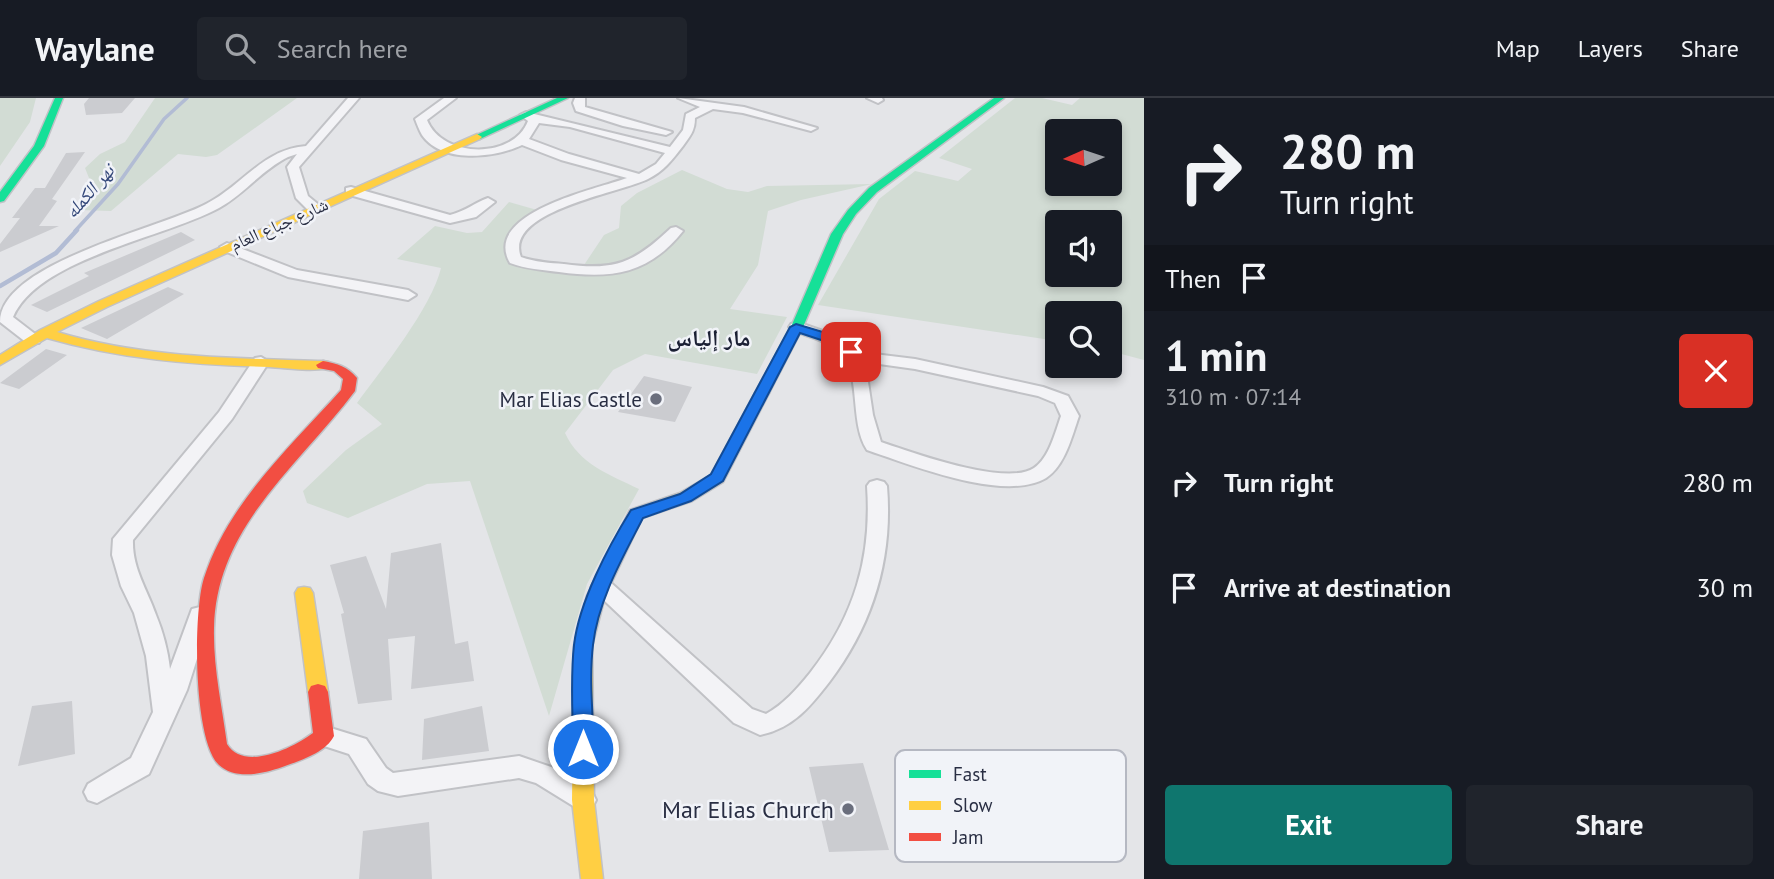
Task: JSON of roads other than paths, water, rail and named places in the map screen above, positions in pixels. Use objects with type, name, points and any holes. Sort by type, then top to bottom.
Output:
[{"type":"street","points":[[0,180],[32,131],[45,98]]},
{"type":"street","points":[[0,199],[39,146],[59,98]]},
{"type":"street","points":[[314,208],[302,198],[293,167],[354,98]]},
{"type":"street","points":[[451,98],[421,119],[428,134],[447,148],[483,154],[495,152],[520,140],[534,126],[529,116]]},
{"type":"street","name":"شارع جباع العام","points":[[2,356],[227,247],[447,148],[529,116],[564,98]]},
{"type":"street","points":[[580,98],[580,109],[627,124],[666,132]]},
{"type":"street","points":[[683,98],[711,106],[744,110],[811,128]]},
{"type":"street","points":[[592,879],[583,800],[583,646],[588,622],[610,565],[636,514],[686,497],[718,478],[796,327],[837,234],[852,212],[873,190],[1000,98]]},
{"type":"street","points":[[676,231],[636,264],[617,272],[589,272],[515,260],[512,252],[516,235],[533,216],[640,178],[660,167],[689,130],[689,120],[693,113],[711,106]]},
{"type":"street","points":[[529,116],[672,150]]},
{"type":"street","points":[[520,140],[565,157],[640,178]]},
{"type":"street","points":[[97,792],[140,766],[156,727],[165,713],[217,564],[245,516],[348,391],[350,378],[338,368],[100,351],[39,337],[5,318],[9,303],[23,288],[67,263],[193,216],[220,202],[279,156],[293,150],[310,149]]},
{"type":"street","points":[[351,191],[450,219],[471,215],[488,202]]},
{"type":"street","points":[[227,247],[293,274],[408,295]]},
{"type":"street","points":[[796,327],[831,339],[855,356],[915,364],[1043,392],[1062,400],[1070,416],[1049,464],[1038,475],[1026,480],[1005,481],[923,463],[873,446],[861,403],[861,370],[855,356]]},
{"type":"street","points":[[165,713],[157,656],[145,613],[132,586],[122,555],[123,539],[226,415],[261,362]]},
{"type":"street","points":[[602,588],[743,716],[760,726],[775,722],[799,704],[849,636],[870,574],[878,537],[880,514],[877,486]]},
{"type":"street","points":[[209,591],[205,622],[220,752],[234,765],[256,766],[313,745],[324,736]]},
{"type":"street","points":[[304,593],[324,736]]},
{"type":"street","points":[[324,736],[356,746],[377,776],[387,783],[411,785],[519,767],[532,768],[583,800]]},
{"type":"waterway","name":"نهر الكمله","points":[[75,231],[118,184],[164,119],[187,98]]},
{"type":"waterway","name":"نهر الكمله","points":[[0,286],[56,253],[77,230]]},
{"type":"place","name":"Mar Elias Castle","points":[[656,399]]},
{"type":"place","name":"Mar Elias Church","points":[[848,809]]},
{"type":"district","name":"مار إلياس","points":[[709,337]]}]
